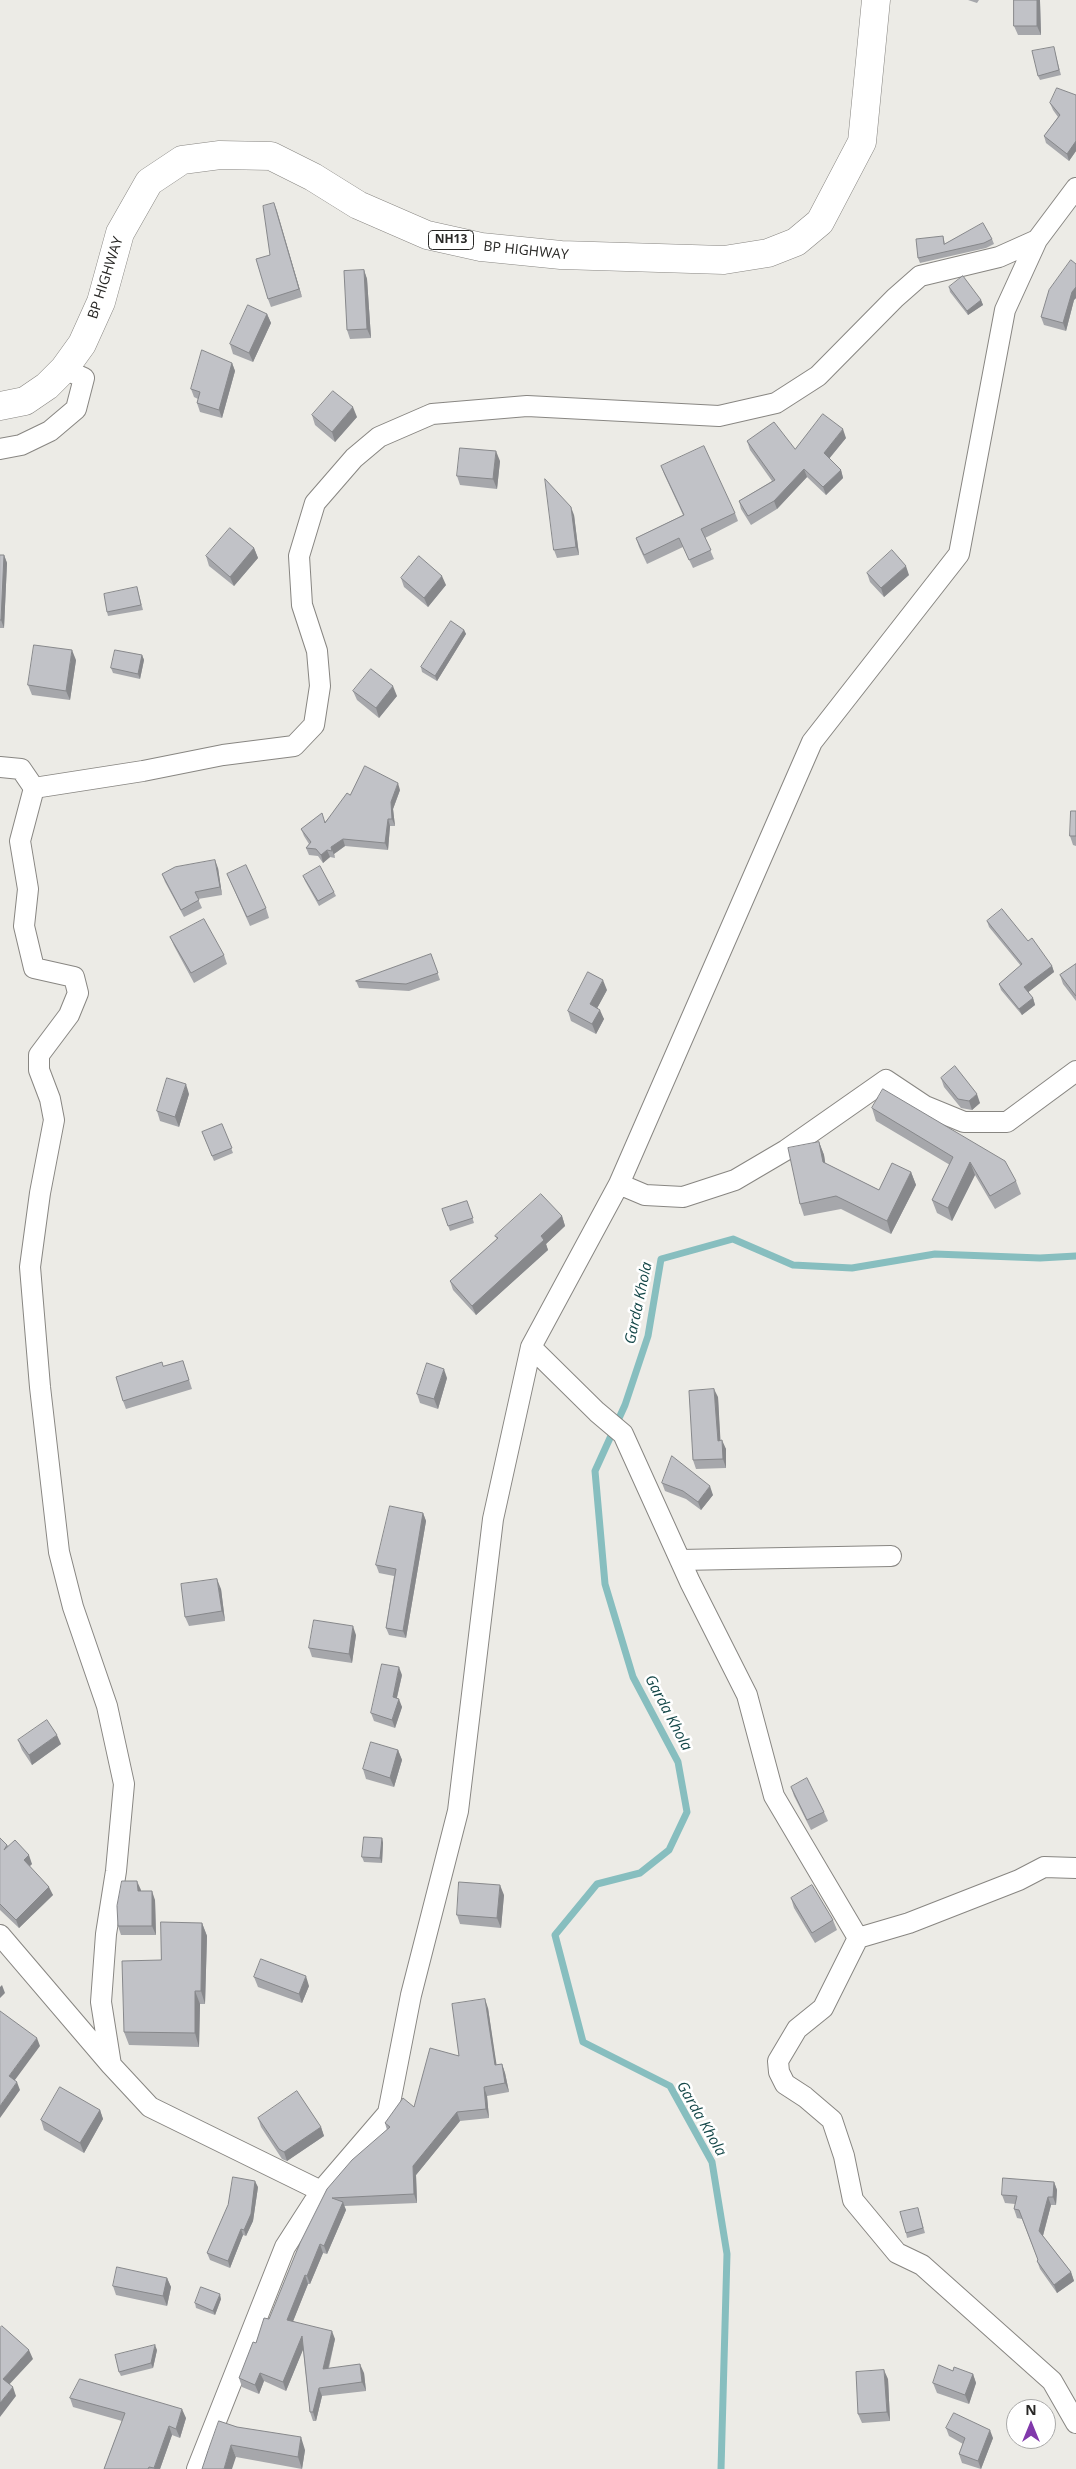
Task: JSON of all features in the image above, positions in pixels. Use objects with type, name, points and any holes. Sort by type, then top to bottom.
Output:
[{"type":"highway","name":"BP HIGHWAY","points":[[0,406],[25,401],[47,386],[64,369],[82,344],[101,302],[120,233],[149,182],[182,160],[220,155],[271,156],[313,177],[358,205],[428,235],[481,246],[561,256],[724,260],[768,253],[796,242],[820,222],[862,142],[876,0]]},
{"type":"street","points":[[196,2469],[285,2247],[321,2191],[388,2113],[411,1995],[458,1811],[493,1519],[531,1346],[619,1184],[812,742],[960,554],[1005,310],[1037,240],[1076,188]]},
{"type":"street","points":[[34,788],[294,746],[314,725],[320,686],[317,651],[302,605],[299,556],[315,503],[354,458],[379,436],[432,414],[527,406],[719,416],[776,403],[818,376],[895,298],[920,276],[999,257],[1037,240]]},
{"type":"street","points":[[0,449],[21,445],[50,431],[76,409],[84,378],[64,369]]},
{"type":"street","points":[[0,767],[21,769],[34,788],[20,841],[28,889],[24,926],[34,968],[74,977],[78,993],[69,1015],[39,1055],[39,1070],[50,1099],[54,1120],[40,1193],[30,1267],[40,1387],[59,1552],[72,1607],[108,1706],[124,1784],[116,1871],[106,1934],[101,2002],[111,2066]]},
{"type":"street","points":[[619,1184],[645,1195],[683,1197],[736,1180],[786,1150],[886,1080],[925,1106],[964,1122],[1007,1122],[1076,1071]]},
{"type":"street","points":[[531,1346],[597,1412],[623,1434],[680,1560],[747,1695],[774,1796],[858,1938]]},
{"type":"street","points":[[680,1560],[891,1556]]},
{"type":"street","points":[[1076,1868],[1044,1867],[1019,1880],[909,1923],[858,1938],[823,2008],[797,2029],[778,2061],[779,2072],[785,2084],[805,2097],[832,2120],[844,2156],[854,2200],[897,2253],[922,2266],[1052,2382],[1076,2423]]},
{"type":"street","points":[[0,1935],[111,2066],[150,2107],[321,2191]]},
{"type":"building","points":[[1014,0],[1037,0],[1037,26],[1014,26]]},
{"type":"building","points":[[1054,47],[1059,70],[1038,76],[1032,51]]},
{"type":"building","points":[[1057,88],[1076,95],[1076,141],[1067,154],[1044,136],[1060,115],[1050,103]]},
{"type":"building","points":[[274,203],[299,289],[268,299],[256,259],[270,255],[263,206]]},
{"type":"building","points":[[983,223],[992,239],[984,243],[918,258],[916,239],[943,236],[944,244]]},
{"type":"building","points":[[1071,260],[1076,264],[1076,287],[1072,292],[1063,323],[1041,317],[1049,290]]},
{"type":"building","points":[[364,270],[367,329],[347,330],[344,271]]},
{"type":"building","points":[[963,276],[981,300],[967,311],[949,287]]},
{"type":"building","points":[[248,305],[267,314],[249,353],[230,344]]},
{"type":"building","points":[[202,350],[232,363],[219,410],[197,403],[200,392],[191,389]]},
{"type":"building","points":[[333,391],[353,407],[332,432],[312,415]]},
{"type":"building","points":[[823,414],[843,429],[824,453],[841,470],[823,487],[804,469],[774,501],[748,516],[739,501],[775,480],[747,441],[774,422],[795,449]]},
{"type":"building","points":[[704,446],[735,513],[701,529],[711,550],[689,560],[679,538],[644,555],[636,538],[684,515],[661,466]]},
{"type":"building","points":[[460,448],[496,451],[493,479],[457,476]]},
{"type":"building","points":[[545,479],[571,507],[576,547],[554,550]]},
{"type":"building","points":[[230,528],[254,548],[230,577],[206,556]]},
{"type":"building","points":[[892,550],[906,566],[881,588],[867,573]]},
{"type":"building","points":[[0,555],[4,555],[1,620],[0,620]]},
{"type":"building","points":[[419,556],[442,576],[424,598],[401,578]]},
{"type":"building","points":[[137,587],[141,605],[107,612],[104,594]]},
{"type":"building","points":[[451,621],[464,630],[435,676],[421,667]]},
{"type":"building","points":[[34,645],[72,650],[66,691],[28,685]]},
{"type":"building","points":[[115,650],[142,655],[138,674],[111,668]]},
{"type":"building","points":[[371,669],[393,686],[376,708],[353,691]]},
{"type":"building","points":[[365,766],[398,783],[391,802],[392,819],[388,819],[385,843],[343,839],[331,847],[332,851],[327,850],[321,855],[316,849],[306,848],[311,842],[301,829],[322,813],[325,823],[347,793],[350,795]]},
{"type":"building","points":[[1071,811],[1076,811],[1076,836],[1070,836]]},
{"type":"building","points":[[215,860],[220,887],[195,892],[199,900],[181,910],[162,874],[175,867]]},
{"type":"building","points":[[246,865],[266,908],[247,917],[227,874]]},
{"type":"building","points":[[320,866],[334,892],[318,901],[303,876]]},
{"type":"building","points":[[1002,909],[1028,941],[1032,938],[1052,966],[1024,987],[1033,998],[1019,1009],[999,984],[1022,964],[987,921]]},
{"type":"building","points":[[204,919],[224,955],[191,973],[170,937]]},
{"type":"building","points":[[431,954],[438,973],[406,984],[356,981]]},
{"type":"building","points":[[1076,964],[1076,996],[1060,975]]},
{"type":"building","points":[[588,972],[603,980],[590,1004],[600,1010],[592,1024],[568,1011]]},
{"type":"building","points":[[955,1066],[977,1094],[969,1101],[958,1099],[941,1078]]},
{"type":"building","points":[[167,1078],[186,1084],[175,1117],[157,1111]]},
{"type":"building","points":[[883,1089],[1005,1161],[1016,1181],[990,1196],[970,1162],[948,1208],[932,1200],[953,1157],[872,1108]]},
{"type":"building","points":[[222,1124],[232,1148],[212,1156],[202,1132]]},
{"type":"building","points":[[819,1142],[823,1162],[879,1190],[892,1163],[911,1172],[887,1221],[836,1196],[800,1204],[788,1148]]},
{"type":"building","points":[[541,1194],[562,1216],[541,1236],[544,1240],[472,1306],[450,1281],[498,1238],[495,1236]]},
{"type":"building","points":[[467,1201],[473,1218],[448,1226],[442,1209]]},
{"type":"building","points":[[183,1361],[189,1380],[123,1401],[116,1377],[162,1362],[163,1366]]},
{"type":"building","points":[[427,1363],[444,1369],[434,1399],[417,1394]]},
{"type":"building","points":[[714,1389],[718,1441],[722,1440],[723,1459],[693,1460],[689,1391]]},
{"type":"building","points":[[672,1456],[710,1486],[698,1502],[683,1491],[662,1483]]},
{"type":"building","points":[[390,1506],[423,1513],[403,1631],[386,1628],[396,1569],[376,1565]]},
{"type":"building","points":[[217,1579],[222,1611],[185,1617],[181,1584]]},
{"type":"building","points":[[314,1620],[353,1626],[349,1654],[309,1648]]},
{"type":"building","points":[[382,1664],[399,1667],[393,1697],[399,1699],[392,1720],[371,1713]]},
{"type":"building","points":[[47,1720],[57,1735],[29,1755],[18,1740]]},
{"type":"building","points":[[371,1742],[398,1750],[390,1778],[363,1769]]},
{"type":"building","points":[[807,1778],[824,1812],[807,1820],[791,1787]]},
{"type":"building","points":[[364,1837],[382,1838],[380,1858],[362,1857]]},
{"type":"building","points":[[0,1838],[7,1845],[4,1850],[15,1840],[29,1855],[24,1860],[49,1887],[16,1920],[0,1904]]},
{"type":"building","points":[[122,1881],[137,1881],[138,1891],[152,1891],[152,1926],[118,1926],[117,1906]]},
{"type":"building","points":[[459,1882],[500,1885],[497,1918],[457,1915]]},
{"type":"building","points":[[812,1885],[833,1920],[812,1933],[791,1898]]},
{"type":"building","points":[[161,1922],[202,1923],[201,1991],[195,1991],[195,2033],[124,2032],[122,1961],[161,1960]]},
{"type":"building","points":[[261,1959],[306,1976],[299,1994],[254,1977]]},
{"type":"building","points":[[485,1999],[495,2065],[502,2064],[505,2083],[484,2087],[486,2109],[457,2112],[413,2166],[414,2194],[332,2198],[343,2202],[324,2246],[320,2244],[307,2276],[305,2275],[287,2320],[332,2331],[323,2369],[360,2364],[362,2382],[319,2388],[313,2412],[310,2412],[302,2336],[283,2382],[260,2373],[255,2385],[239,2378],[253,2342],[256,2343],[264,2318],[269,2319],[300,2243],[327,2189],[352,2160],[390,2127],[385,2123],[403,2098],[414,2107],[430,2048],[459,2056],[452,2004]]},
{"type":"building","points":[[0,2011],[37,2038],[9,2076],[17,2082],[0,2106]]},
{"type":"building","points":[[60,2087],[100,2110],[80,2143],[41,2120]]},
{"type":"building","points":[[297,2091],[321,2127],[284,2152],[279,2149],[258,2118]]},
{"type":"building","points":[[233,2177],[255,2181],[251,2214],[244,2230],[241,2229],[228,2261],[207,2253],[228,2205]]},
{"type":"building","points":[[1003,2178],[1054,2182],[1053,2197],[1048,2197],[1039,2231],[1071,2272],[1054,2285],[1037,2261],[1019,2210],[1014,2209],[1017,2196],[1002,2195]]},
{"type":"building","points":[[918,2208],[923,2228],[906,2233],[900,2212]]},
{"type":"building","points":[[117,2267],[167,2278],[163,2296],[113,2286]]},
{"type":"building","points":[[201,2287],[220,2294],[213,2311],[195,2303]]},
{"type":"building","points":[[2,2326],[29,2350],[3,2379],[13,2387],[0,2403],[0,2328]]},
{"type":"building","points":[[155,2345],[151,2363],[119,2372],[115,2355]]},
{"type":"building","points":[[939,2365],[953,2371],[954,2367],[973,2374],[965,2395],[933,2383]]},
{"type":"building","points":[[884,2370],[887,2412],[858,2414],[856,2372]]},
{"type":"building","points":[[80,2379],[182,2409],[176,2429],[169,2426],[154,2468],[104,2469],[125,2413],[70,2398]]},
{"type":"building","points":[[954,2413],[990,2430],[978,2461],[959,2454],[965,2438],[946,2428]]},
{"type":"building","points":[[219,2421],[237,2427],[301,2437],[298,2457],[231,2445],[224,2469],[202,2469]]},
{"type":"waterway","name":"Garda Khola","points":[[721,2469],[727,2254],[712,2162],[670,2086],[583,2042],[555,1935],[597,1884],[640,1873],[669,1850],[687,1812],[678,1762],[633,1677],[605,1584],[595,1471],[625,1405],[648,1336],[661,1259],[733,1239],[793,1265],[852,1268],[935,1254],[1040,1258],[1076,1256]]}]
